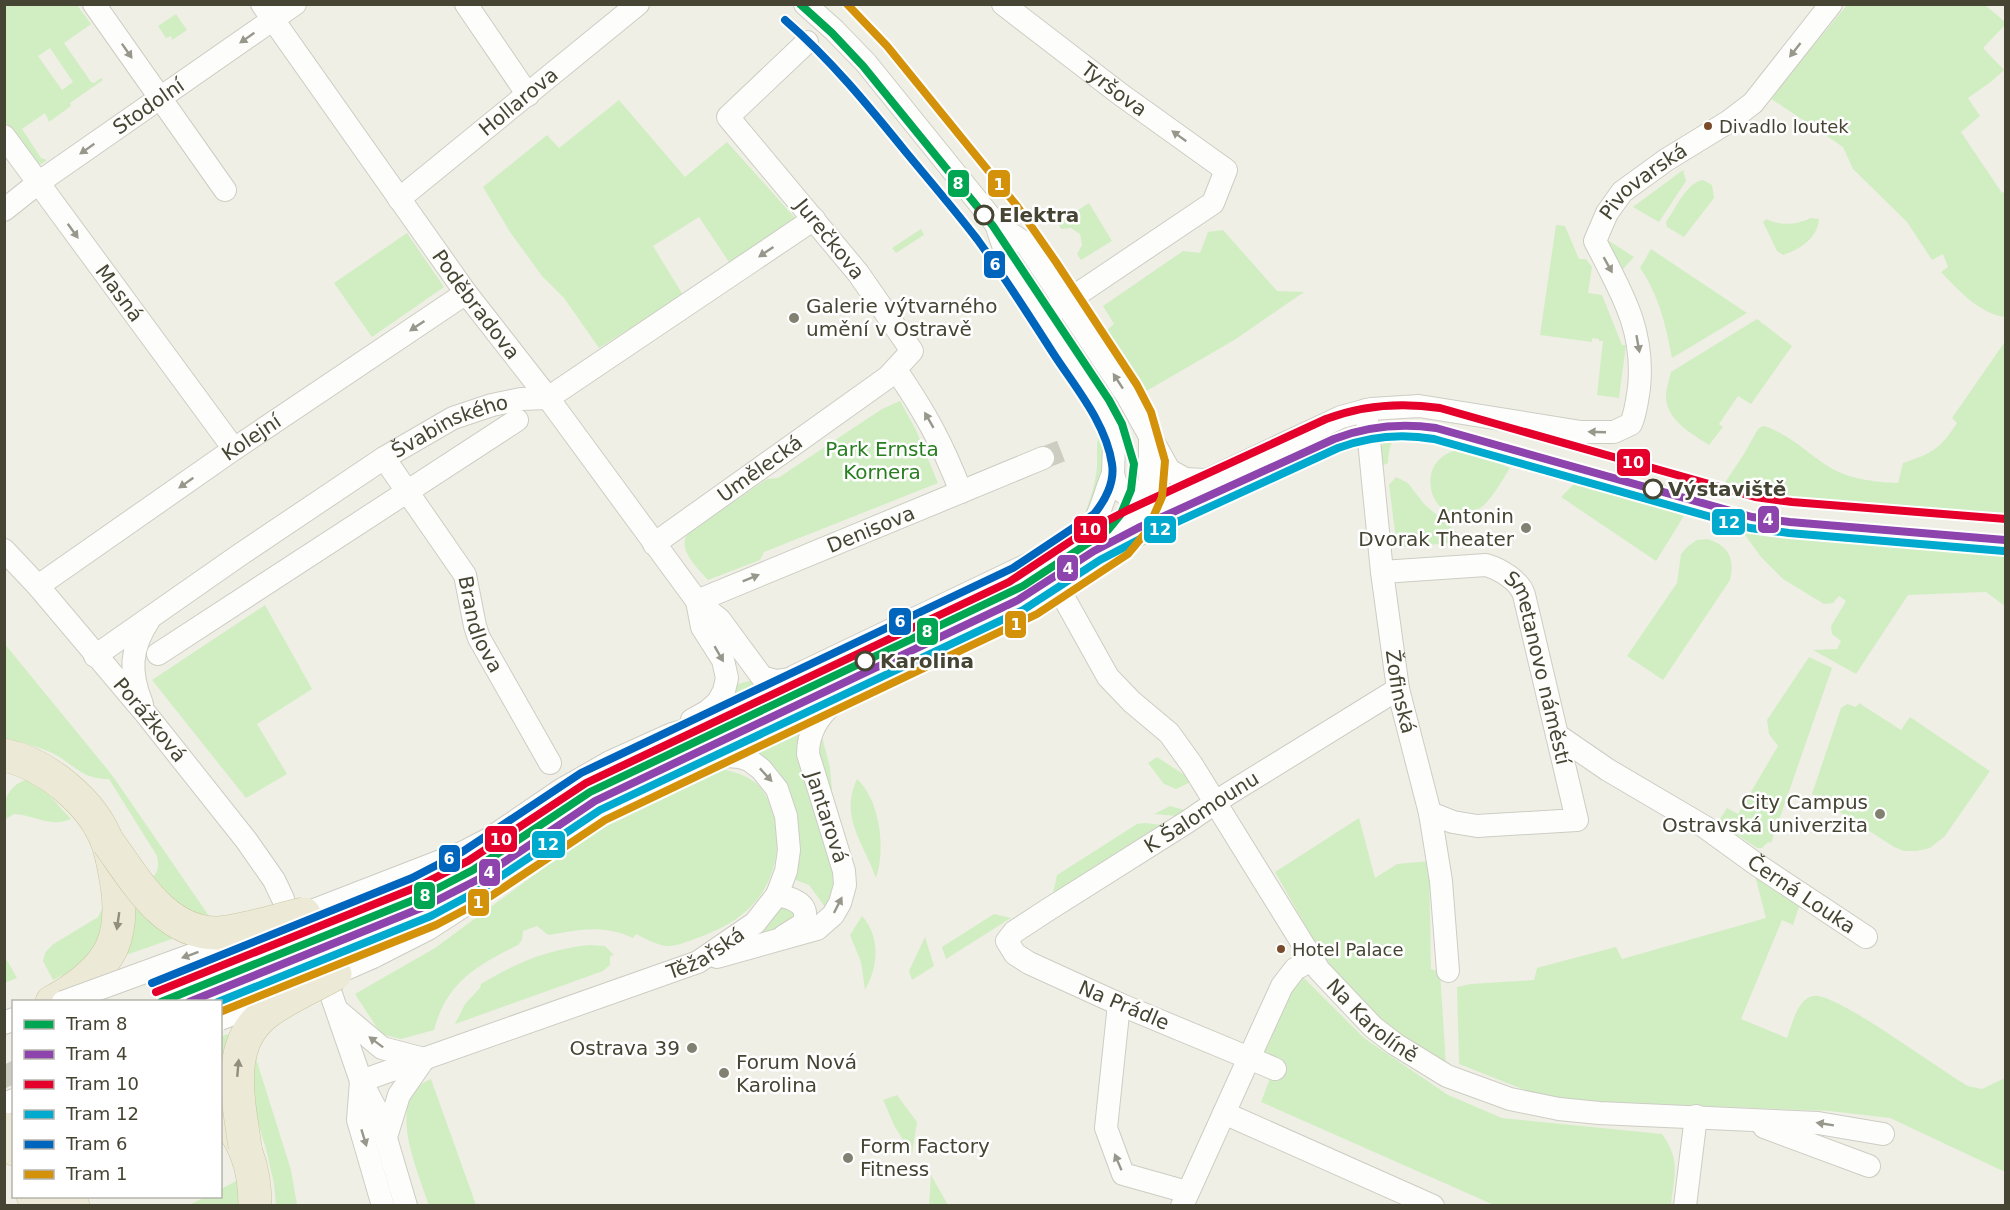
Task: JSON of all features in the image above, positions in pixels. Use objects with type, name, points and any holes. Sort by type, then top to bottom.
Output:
[{"type":"highway","points":[[6,756],[48,773],[68,789],[88,810],[108,842],[158,907],[176,920],[196,929],[222,932],[294,906]]},
{"type":"highway","points":[[55,1000],[91,974],[106,957],[113,943],[119,907],[108,842]]},
{"type":"highway","points":[[255,1206],[253,1173],[246,1147],[237,1078],[239,1058],[244,1042],[265,1013],[334,993]]},
{"type":"highway","points":[[222,1111],[246,1147]]},
{"type":"highway","points":[[4,1129],[12,1145]]},
{"type":"street","points":[[94,4],[225,190]]},
{"type":"street","name":"Stodolní","points":[[4,210],[38,183],[160,98],[268,12],[295,4]]},
{"type":"street","points":[[466,4],[528,95]]},
{"type":"street","name":"Hollarova","points":[[399,199],[638,4]]},
{"type":"street","points":[[805,4],[866,63],[996,224],[1026,244],[1128,397],[1172,473],[1193,481],[1204,480]]},
{"type":"street","name":"Tyršova","points":[[1003,4],[1120,94],[1226,170],[1213,203],[1066,303]]},
{"type":"street","name":"Pivovarská","points":[[1373,413],[1428,406],[1581,432],[1614,432],[1631,424],[1636,412],[1640,371],[1637,336],[1621,288],[1595,241],[1607,213],[1622,192],[1753,103],[1831,4]]},
{"type":"street","name":"Poděbradova","points":[[268,12],[466,293],[548,398],[696,601],[720,620],[762,677],[776,681],[789,679]]},
{"type":"street","name":"Jurečkova","points":[[807,42],[728,117],[858,273],[912,351],[896,370]]},
{"type":"street","name":"Masná","points":[[4,136],[234,449]]},
{"type":"street","name":"Švabinského","points":[[95,656],[384,458],[453,418],[511,401],[548,398],[814,219]]},
{"type":"street","points":[[996,224],[1007,257],[1090,387],[1110,425],[1114,453],[1113,474],[1095,522],[1077,541]]},
{"type":"street","name":"Kolejní","points":[[38,586],[234,449],[466,293]]},
{"type":"street","points":[[1045,316],[1066,303]]},
{"type":"street","points":[[896,370],[919,402],[935,431],[961,492]]},
{"type":"street","name":"Umělecká","points":[[654,544],[896,370]]},
{"type":"street","points":[[222,1019],[334,993],[485,892],[580,822],[733,744],[843,697],[1025,612],[1042,603],[1096,556],[1219,494],[1262,466],[1373,413]]},
{"type":"street","points":[[68,1000],[294,906],[464,852],[506,829],[561,790],[623,755],[672,734],[720,720],[789,679],[1148,506],[1332,421],[1373,413]]},
{"type":"street","name":"Žofinská","points":[[1373,413],[1370,449],[1382,572],[1398,689],[1430,813],[1441,881],[1448,971]]},
{"type":"street","name":"Švabinského","points":[[158,654],[517,420]]},
{"type":"street","points":[[1335,432],[1345,431],[1358,435],[1365,440],[1370,449]]},
{"type":"street","points":[[1124,541],[1134,532],[1148,506],[1151,447],[1147,432]]},
{"type":"street","name":"Brandlova","points":[[384,458],[465,575],[479,638],[550,764]]},
{"type":"street","name":"Denisova","points":[[696,601],[1043,458]]},
{"type":"street","points":[[1113,474],[1116,484],[1123,492],[1148,506],[1194,506]]},
{"type":"street","name":"Porážková","points":[[4,550],[38,586],[146,714],[246,840],[294,906]]},
{"type":"street","name":"Smetanovo náměstí","points":[[1382,572],[1480,564],[1496,569],[1523,590],[1577,820],[1477,826],[1453,822],[1430,813]]},
{"type":"street","points":[[1023,568],[1040,575],[1059,589]]},
{"type":"street","name":"Na Karolíně","points":[[1059,589],[1108,677],[1132,702],[1169,733],[1217,802],[1312,960],[1373,1027],[1429,1066],[1468,1085],[1510,1099],[1559,1109],[1599,1113],[1743,1120]]},
{"type":"street","name":"Poděbradova","points":[[672,734],[713,708],[726,682],[727,672],[723,660],[702,627],[696,601]]},
{"type":"street","points":[[146,714],[134,680],[133,658],[140,635],[151,616]]},
{"type":"street","name":"K Šalomounu","points":[[1007,941],[1014,933],[1046,911],[1398,689]]},
{"type":"street","name":"Jantarová","points":[[698,962],[817,929],[833,915],[843,897],[844,871],[808,754],[811,732],[818,720],[827,709],[843,697]]},
{"type":"street","name":"Černá Louka","points":[[1557,735],[1608,770],[1698,822],[1866,938]]},
{"type":"street","name":"Těžařská","points":[[361,1081],[698,962],[755,922],[777,895],[786,871],[789,841],[784,810],[773,782],[749,760],[735,756],[714,757],[694,765]]},
{"type":"street","name":"Jantarová","points":[[772,942],[803,924],[805,916],[803,906],[797,901],[777,895]]},
{"type":"street","name":"Na Prádle","points":[[1007,941],[1015,954],[1029,963],[1119,1004],[1275,1069]]},
{"type":"street","points":[[1119,1004],[1106,1128],[1114,1153],[1123,1174],[1184,1199],[1282,986],[1295,969],[1312,960]]},
{"type":"street","points":[[334,993],[382,1048],[424,1059],[399,1095],[386,1137]]},
{"type":"street","points":[[334,993],[361,1081],[379,1115],[406,1206]]},
{"type":"street","points":[[361,1081],[358,1120],[383,1206]]},
{"type":"street","points":[[1224,1113],[1433,1206]]},
{"type":"street","points":[[1685,1206],[1696,1116]]},
{"type":"street","points":[[1743,1120],[1818,1123],[1883,1134]]},
{"type":"street","points":[[1743,1120],[1869,1166]]},
{"type":"green space","points":[[4,5],[77,5],[91,24],[64,43],[91,82],[94,83],[101,78],[103,80],[70,103],[71,106],[49,122],[45,113],[22,129],[41,158],[47,160],[37,167],[5,121]],"holes":[[[50,48],[73,82],[62,90],[38,56]]]},
{"type":"green space","points":[[1847,5],[1985,5],[2005,22],[2005,25],[1983,48],[2004,70],[1968,98],[1980,116],[1961,132],[2002,193],[2005,191],[2005,317],[1978,306],[1941,272],[1948,267],[1943,254],[1932,260],[1907,222],[1853,169],[1843,147],[1770,98]]},
{"type":"green space","points":[[176,14],[187,30],[172,40],[171,36],[166,38],[158,26]]},
{"type":"green space","points":[[619,100],[685,177],[727,142],[796,219],[731,265],[699,217],[653,246],[683,295],[599,348],[564,298],[542,276],[510,232],[483,187],[547,135],[559,148]]},
{"type":"green space","points":[[1683,170],[1686,181],[1659,222],[1633,207]]},
{"type":"green space","points":[[1703,180],[1712,185],[1714,198],[1684,237],[1667,227],[1666,222],[1686,191]]},
{"type":"green space","points":[[1089,203],[1112,241],[1081,260],[1077,254],[1082,245],[1080,234],[1071,228],[1061,229],[1058,223]]},
{"type":"green space","points":[[1811,218],[1819,219],[1815,232],[1807,242],[1783,255],[1777,251],[1763,222],[1766,219],[1788,224]]},
{"type":"green space","points":[[1556,225],[1565,226],[1579,259],[1586,259],[1592,267],[1588,293],[1602,295],[1622,345],[1626,345],[1619,398],[1597,395],[1603,341],[1592,338],[1592,342],[1540,335]]},
{"type":"green space","points":[[921,229],[924,235],[896,253],[892,248]]},
{"type":"green space","points":[[1223,230],[1277,291],[1304,292],[1236,339],[1143,393],[1109,339],[1106,331],[1114,324],[1103,306],[1183,251],[1200,253],[1208,232]]},
{"type":"green space","points":[[407,233],[444,287],[372,337],[334,283]]},
{"type":"green space","points":[[1606,239],[1634,257],[1623,269]]},
{"type":"green space","points":[[1651,249],[1747,313],[1672,358],[1657,300],[1640,268]]},
{"type":"green space","points":[[1757,319],[1792,346],[1751,404],[1738,396],[1719,424],[1723,427],[1709,445],[1681,425],[1670,412],[1666,396],[1671,372]]},
{"type":"green space","points":[[2004,343],[2006,344],[2005,523],[1720,490],[1758,429],[1763,426],[1788,438],[1843,474],[1870,481],[1898,483],[1903,463],[1935,449],[1951,432],[1957,423],[1952,418]]},
{"type":"green space","name":"Park Ernsta Kornera","points":[[900,401],[916,430],[938,483],[764,552],[760,560],[708,580],[694,564],[686,552],[685,539],[688,533],[767,479],[778,478],[882,409]]},
{"type":"green space","points":[[1410,428],[1395,437],[1389,451],[1388,463],[1382,466],[1381,449],[1384,437],[1393,430]]},
{"type":"green space","points":[[1103,430],[1105,472],[1077,535],[1094,484],[1097,443]]},
{"type":"green space","points":[[1463,449],[1476,451],[1510,468],[1484,505],[1463,515],[1449,513],[1438,505],[1432,493],[1430,479],[1435,466],[1445,455]]},
{"type":"green space","points":[[1396,477],[1408,483],[1424,504],[1459,534],[1461,542],[1402,547],[1396,540],[1389,485]]},
{"type":"green space","points":[[1576,482],[1684,516],[1656,561],[1561,497]]},
{"type":"green space","points":[[1714,509],[1770,521],[1805,525],[2005,542],[2005,606],[1986,592],[1908,595],[1856,674],[1813,650],[1837,649],[1841,641],[1832,634],[1831,626],[1846,601],[1839,596],[1833,603],[1824,604],[1783,579],[1761,557],[1745,535],[1715,516]]},
{"type":"green space","points":[[1708,539],[1721,545],[1729,554],[1732,566],[1730,580],[1663,680],[1627,656],[1677,583],[1681,554],[1697,540]]},
{"type":"green space","points":[[265,605],[312,689],[257,724],[287,774],[246,798],[152,680]]},
{"type":"green space","points":[[4,643],[112,775],[209,916],[183,909],[151,878],[158,868],[157,856],[109,779],[83,773],[50,752],[5,739]]},
{"type":"green space","points":[[1809,657],[1832,668],[1771,843],[1768,842],[1762,848],[1757,848],[1718,822],[1727,808],[1738,814],[1778,746],[1769,734],[1767,720]]},
{"type":"green space","points":[[753,680],[758,687],[735,699],[738,684]]},
{"type":"green space","points":[[1859,703],[1901,730],[1910,717],[1990,771],[1945,836],[1930,848],[1904,851],[1894,847],[1812,794],[1841,708],[1847,704],[1856,707]]},
{"type":"green space","points":[[808,718],[838,865],[828,911],[809,885],[793,879],[784,782],[772,764],[752,750],[748,744]]},
{"type":"green space","points":[[820,728],[830,768],[833,802],[813,753]]},
{"type":"green space","points":[[1157,757],[1186,776],[1191,782],[1176,789],[1164,784],[1148,763]]},
{"type":"green space","points":[[643,762],[650,777],[479,880],[471,867],[570,799]]},
{"type":"green space","points":[[726,770],[746,777],[759,786],[769,803],[777,832],[775,862],[770,877],[764,890],[743,914],[713,932],[682,944],[670,946],[636,934],[633,938],[601,930],[581,930],[548,935],[537,926],[523,931],[522,940],[518,945],[489,960],[465,977],[447,999],[434,1030],[401,1039],[381,1034],[355,994],[435,948],[605,823],[701,775]]},
{"type":"green space","points":[[857,779],[871,799],[879,826],[880,853],[876,878],[852,818],[852,793]]},
{"type":"green space","points":[[26,780],[47,793],[71,819],[49,822],[14,814],[6,819],[4,807],[7,795],[20,782]]},
{"type":"green space","points":[[1170,806],[1192,812],[1176,816],[1154,814]]},
{"type":"green space","points":[[1359,818],[1375,878],[1397,864],[1429,861],[1431,969],[1440,972],[1446,1065],[1407,1045],[1331,971],[1275,872]]},
{"type":"green space","points":[[1137,824],[1170,826],[1157,827],[1053,893],[1057,875]]},
{"type":"green space","points":[[1754,872],[1800,904],[1793,925],[1782,920],[1741,1019],[1787,1038],[1796,1013],[1803,1002],[1813,996],[1825,998],[1865,1019],[1968,1086],[1982,1089],[2005,1078],[2005,1172],[1890,1118],[1830,1111],[1550,1100],[1459,1064],[1457,987],[1534,980],[1537,968],[1540,967],[1616,947],[1622,959],[1766,918]]},
{"type":"green space","points":[[129,901],[174,932],[172,939],[126,955]]},
{"type":"green space","points":[[105,903],[99,942],[77,968],[53,980],[43,961],[45,953],[52,945],[98,917]]},
{"type":"green space","points":[[788,903],[798,922],[741,942],[778,908]]},
{"type":"green space","points":[[994,914],[1011,918],[946,959],[942,947]]},
{"type":"green space","points":[[862,916],[872,933],[876,952],[873,972],[865,990],[861,962],[850,935]]},
{"type":"green space","points":[[925,937],[934,966],[912,980],[909,971]]},
{"type":"green space","points":[[589,945],[605,946],[614,955],[610,956],[610,965],[603,971],[455,1024],[465,1004],[481,984],[533,958],[559,950]]},
{"type":"green space","points":[[4,955],[17,978],[5,983],[4,983]]},
{"type":"green space","points":[[1295,969],[1364,1038],[1448,1095],[1502,1118],[1662,1134],[1674,1160],[1671,1205],[1494,1205],[1261,1102],[1276,1063],[1252,1052]]},
{"type":"green space","points":[[227,1034],[232,1038],[227,1099],[222,1092],[222,1036]]},
{"type":"green space","points":[[254,1052],[291,1170],[297,1205],[276,1205],[266,1149],[253,1106]]},
{"type":"green space","points":[[431,1079],[476,1205],[429,1206],[412,1155],[406,1118],[409,1102],[417,1089]]},
{"type":"green space","points":[[897,1095],[917,1122],[912,1154],[895,1127],[883,1100]]},
{"type":"green space","points":[[931,1175],[948,1205],[929,1205]]},
{"type":"green space","points":[[238,1180],[239,1205],[187,1206],[203,1198],[222,1198],[222,1188]]},
{"type":"tunnel","points":[[1043,458],[1061,451]]},
{"type":"tunnel","points":[[287,905],[330,991]]},
{"type":"tunnel","points":[[4,1065],[12,1080]]},
{"type":"tram line","name":"8","points":[[166,1000],[421,897],[473,870],[590,792],[1023,586],[1108,530],[1121,514],[1131,490],[1134,464],[1122,424],[1109,400],[993,226],[863,66],[800,4]]},
{"type":"tram line","name":"1","points":[[222,1011],[436,925],[491,896],[605,820],[1037,614],[1128,554],[1147,531],[1162,497],[1165,461],[1151,412],[1137,385],[1017,206],[887,46],[847,4]]},
{"type":"tram line","name":"6","points":[[152,983],[412,878],[462,852],[581,773],[1013,568],[1094,514],[1102,503],[1111,484],[1112,464],[1103,434],[1080,392],[968,228],[848,82],[785,20]]},
{"type":"tram line","name":"10","points":[[156,992],[417,887],[468,861],[586,783],[1009,582],[1083,533],[1128,510],[1340,414],[1396,405],[1440,408],[1755,497],[2006,519]]},
{"type":"tram line","name":"4","points":[[194,1000],[426,906],[479,879],[595,801],[1018,600],[1094,551],[1138,528],[1334,439],[1359,431],[1397,426],[1436,428],[1752,517],[2005,540]]},
{"type":"tram line","name":"12","points":[[222,1000],[431,916],[485,887],[600,810],[1023,610],[1100,560],[1142,538],[1338,448],[1362,441],[1397,436],[1434,439],[1750,528],[2004,551]]},
{"type":"place","name":"Divadlo loutek","points":[[1708,126]]},
{"type":"place","name":"Elektra","points":[[984,215]]},
{"type":"place","name":"Galerie výtvarného umění v Ostravě","points":[[794,318]]},
{"type":"place","name":"Výstaviště","points":[[1653,489]]},
{"type":"place","name":"Antonin Dvorak Theater","points":[[1526,528]]},
{"type":"place","name":"Karolina","points":[[865,661]]},
{"type":"place","name":"City Campus Ostravská univerzita","points":[[1880,814]]},
{"type":"place","name":"Hotel Palace","points":[[1281,949]]},
{"type":"place","name":"Ostrava 39","points":[[692,1048]]},
{"type":"place","name":"Forum Nová Karolina","points":[[724,1073]]},
{"type":"place","name":"Form Factory Fitness","points":[[848,1158]]}]
